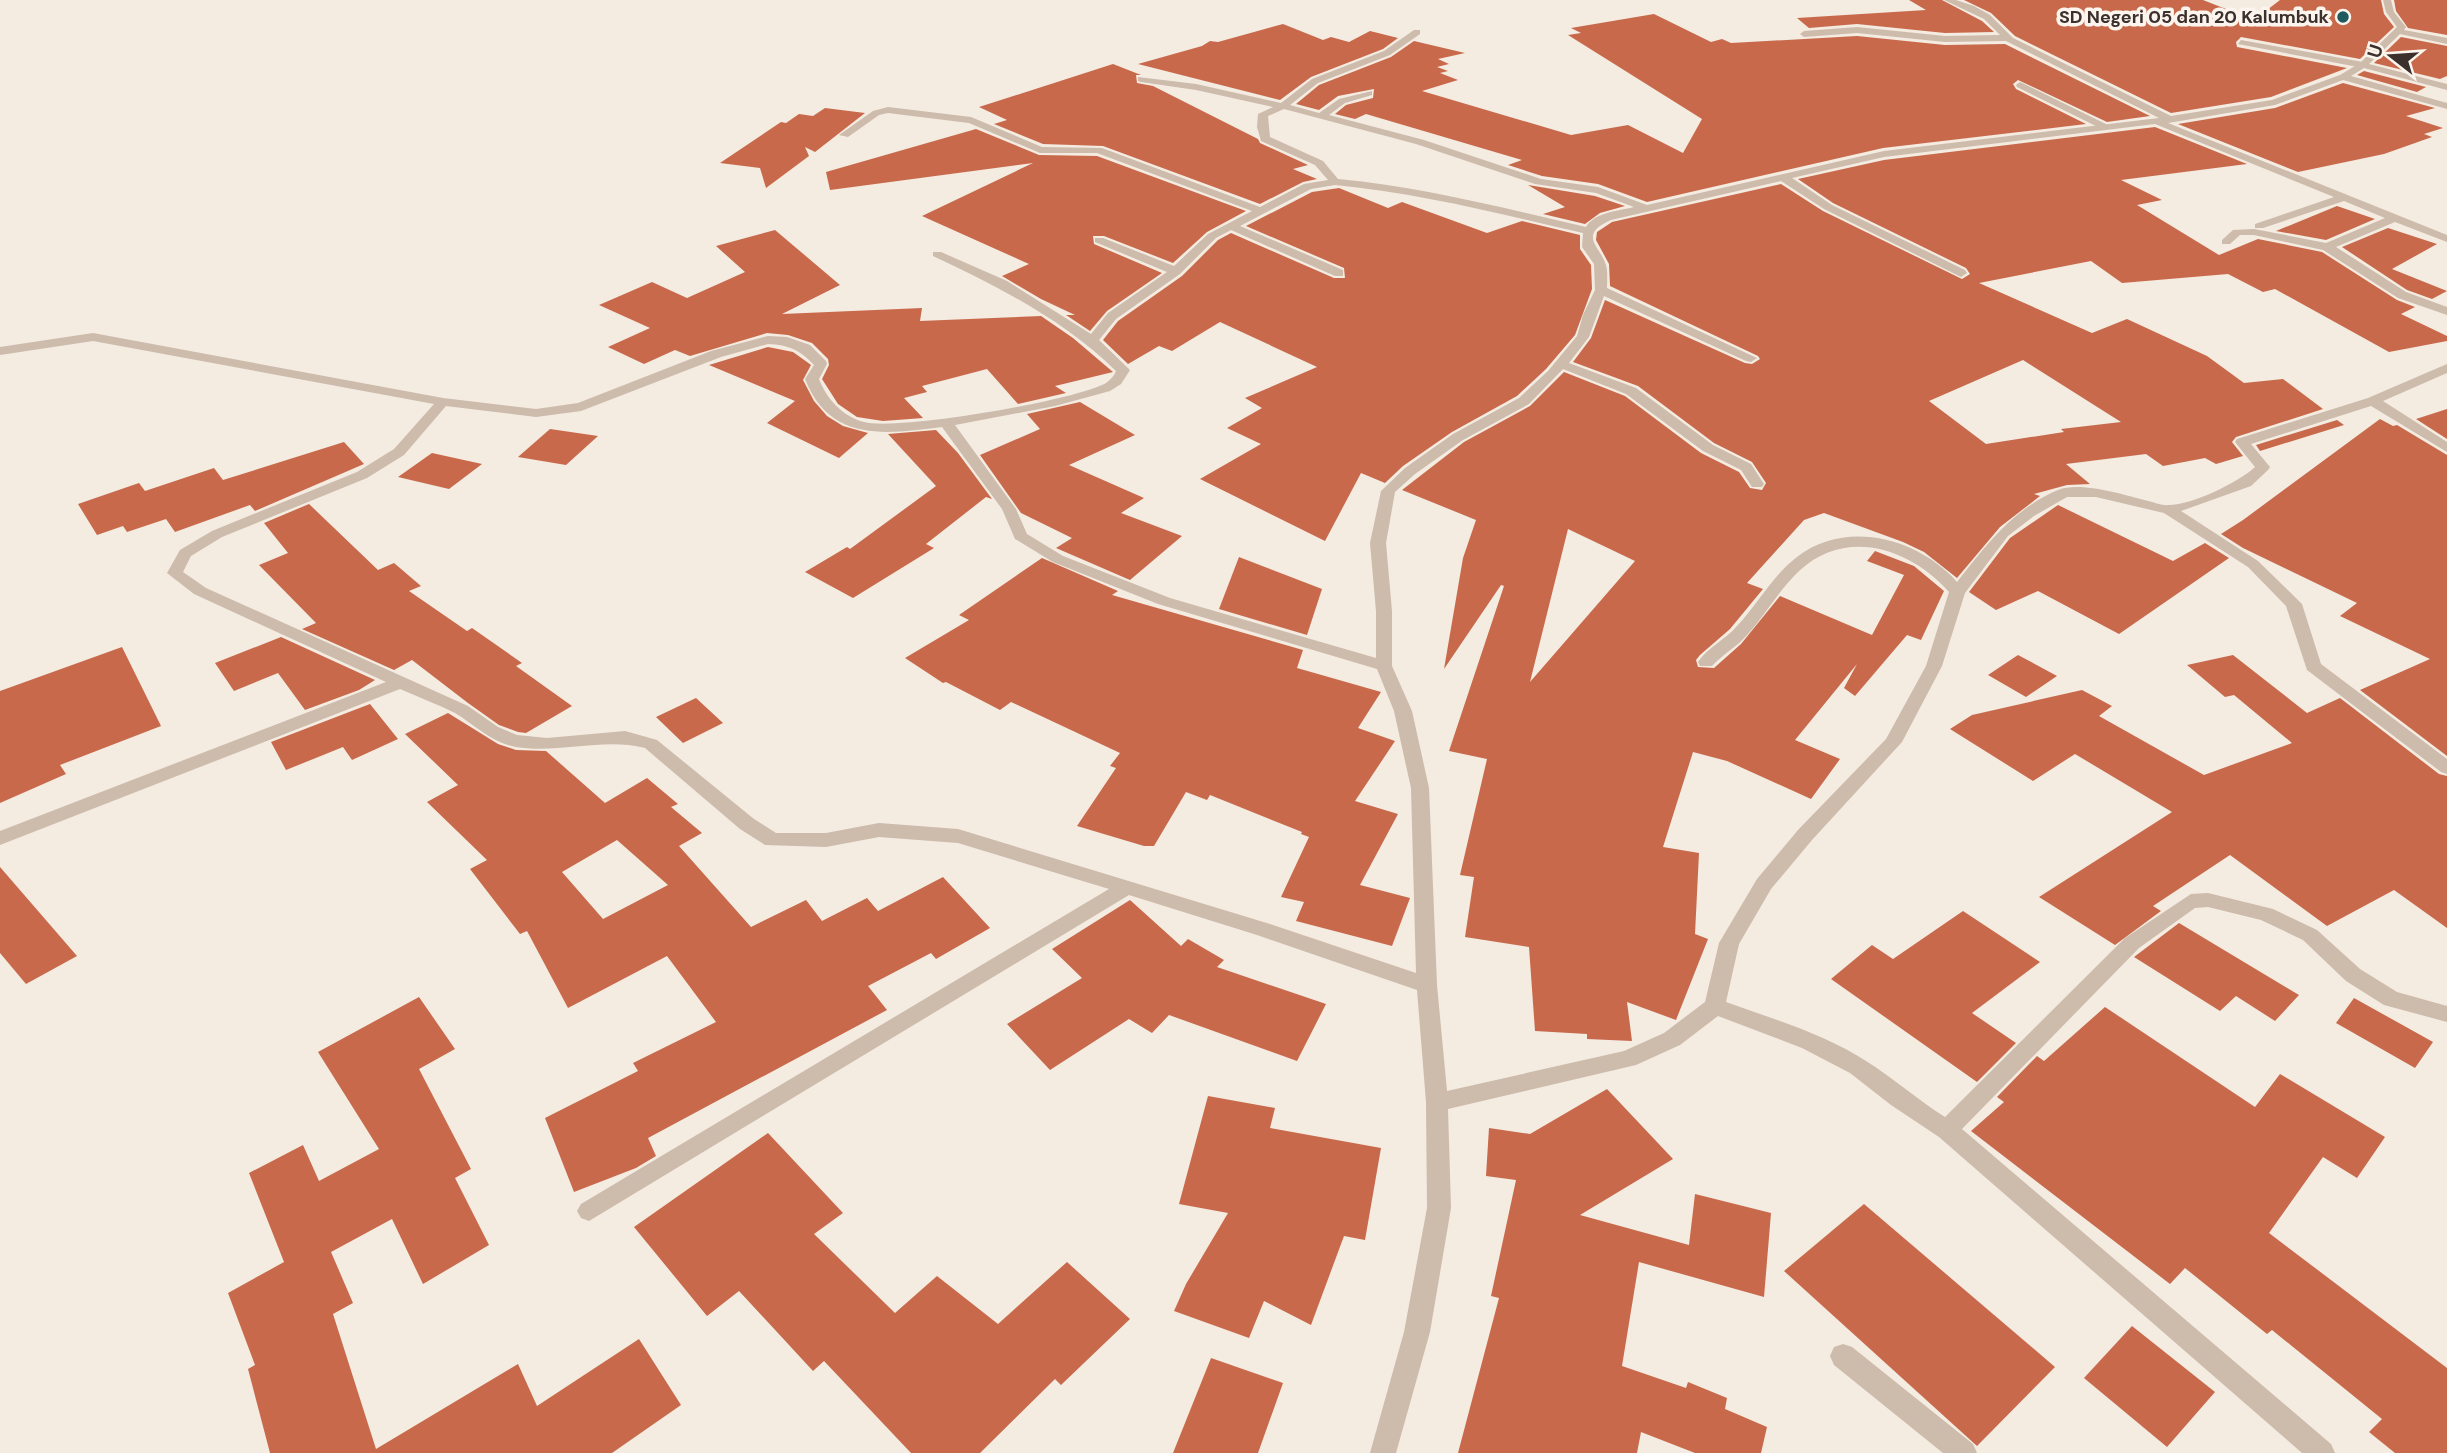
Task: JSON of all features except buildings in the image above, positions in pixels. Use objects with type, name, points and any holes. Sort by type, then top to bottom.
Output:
[{"type":"street","points":[[1948,0],[1971,8],[1987,17],[2009,38],[2162,120],[2343,198],[2447,239]]},
{"type":"street","points":[[1384,1453],[1417,1332],[1439,1208],[1437,1102],[1427,985],[1420,788],[1403,710],[1384,666],[1384,611],[1378,543],[1388,491],[1410,471],[1458,437],[1524,401],[1561,364],[1583,337],[1589,315],[1601,290],[1600,264],[1588,247],[1589,231],[1594,223],[1643,206],[1884,154],[2107,128],[2275,102],[2343,77],[2363,65],[2402,27],[2390,12],[2387,0]]},
{"type":"street","points":[[1804,34],[1857,30],[1945,39],[2009,38]]},
{"type":"street","points":[[2396,31],[2447,41]]},
{"type":"street","points":[[1335,182],[1319,163],[1265,139],[1263,114],[1283,106],[1315,81],[1387,53],[1417,32]]},
{"type":"street","points":[[2363,65],[2447,87]]},
{"type":"street","points":[[2343,77],[2447,106]]},
{"type":"street","points":[[1141,79],[1206,89],[1283,106],[1420,142],[1539,182],[1598,190],[1643,206]]},
{"type":"street","points":[[1321,116],[1342,101],[1369,93]]},
{"type":"street","points":[[844,135],[876,113],[888,110],[950,116],[992,127],[1040,150],[1098,150],[1262,211]]},
{"type":"street","points":[[1781,176],[1828,207],[1961,273]]},
{"type":"street","points":[[1092,340],[1112,316],[1176,271],[1212,236],[1308,186],[1335,182],[1441,197],[1589,231]]},
{"type":"street","points":[[2259,226],[2343,198]]},
{"type":"street","points":[[2327,247],[2395,218]]},
{"type":"street","points":[[1231,226],[1339,273]]},
{"type":"street","points":[[2227,242],[2237,232],[2254,232],[2327,247],[2402,295],[2447,311]]},
{"type":"street","points":[[1100,240],[1176,271]]},
{"type":"street","points":[[0,351],[93,337],[443,402],[536,413],[562,411],[600,401],[666,373],[737,348],[768,341],[787,341],[816,356],[821,364],[812,379],[816,392],[844,418],[861,426],[881,430],[1044,402],[1105,387],[1119,380],[1124,370],[1092,340],[1003,284],[937,254]]},
{"type":"street","points":[[1601,290],[1751,358]]},
{"type":"street","points":[[1561,364],[1631,391],[1708,448],[1746,467],[1757,484]]},
{"type":"street","points":[[2169,510],[2246,483],[2263,467],[2242,442],[2372,401],[2447,369]]},
{"type":"street","points":[[2372,401],[2447,448]]},
{"type":"street","points":[[443,402],[399,452],[362,475],[217,534],[185,553],[174,573],[200,591],[462,710],[492,731],[514,741],[547,744],[625,737],[650,744],[747,824],[772,840],[826,841],[878,830],[958,836],[1263,929],[1427,985]]},
{"type":"street","points":[[945,421],[1009,509],[1020,536],[1058,559],[1164,601],[1384,666]]},
{"type":"street","points":[[1437,1102],[1628,1059],[1672,1039],[1715,1006],[1729,943],[1764,884],[1805,835],[1893,742],[1934,666],[1957,592],[2003,533],[2029,513],[2064,493],[2096,493],[2169,510],[2253,565],[2294,604],[2313,666],[2447,768]]},
{"type":"street","points":[[1706,662],[1741,633],[1797,565],[1816,551],[1837,544],[1864,541],[1891,546],[1920,556],[1944,573],[1957,592]]},
{"type":"street","points":[[0,838],[399,683]]},
{"type":"street","points":[[589,1211],[1126,888]]},
{"type":"street","points":[[1947,1130],[2132,943],[2191,901],[2208,900],[2266,914],[2311,935],[2353,975],[2391,999],[2447,1014]]},
{"type":"street","points":[[1715,1006],[1810,1042],[1858,1067],[1947,1130],[2322,1453]]},
{"type":"street","points":[[1843,1356],[1964,1453]]},
{"type":"lane","points":[[2241,41],[2363,65]]},
{"type":"lane","points":[[2020,85],[2107,128]]},
{"type":"place","name":"SD Negeri 05 dan 20 Kalumbuk","points":[[2343,17]]}]
